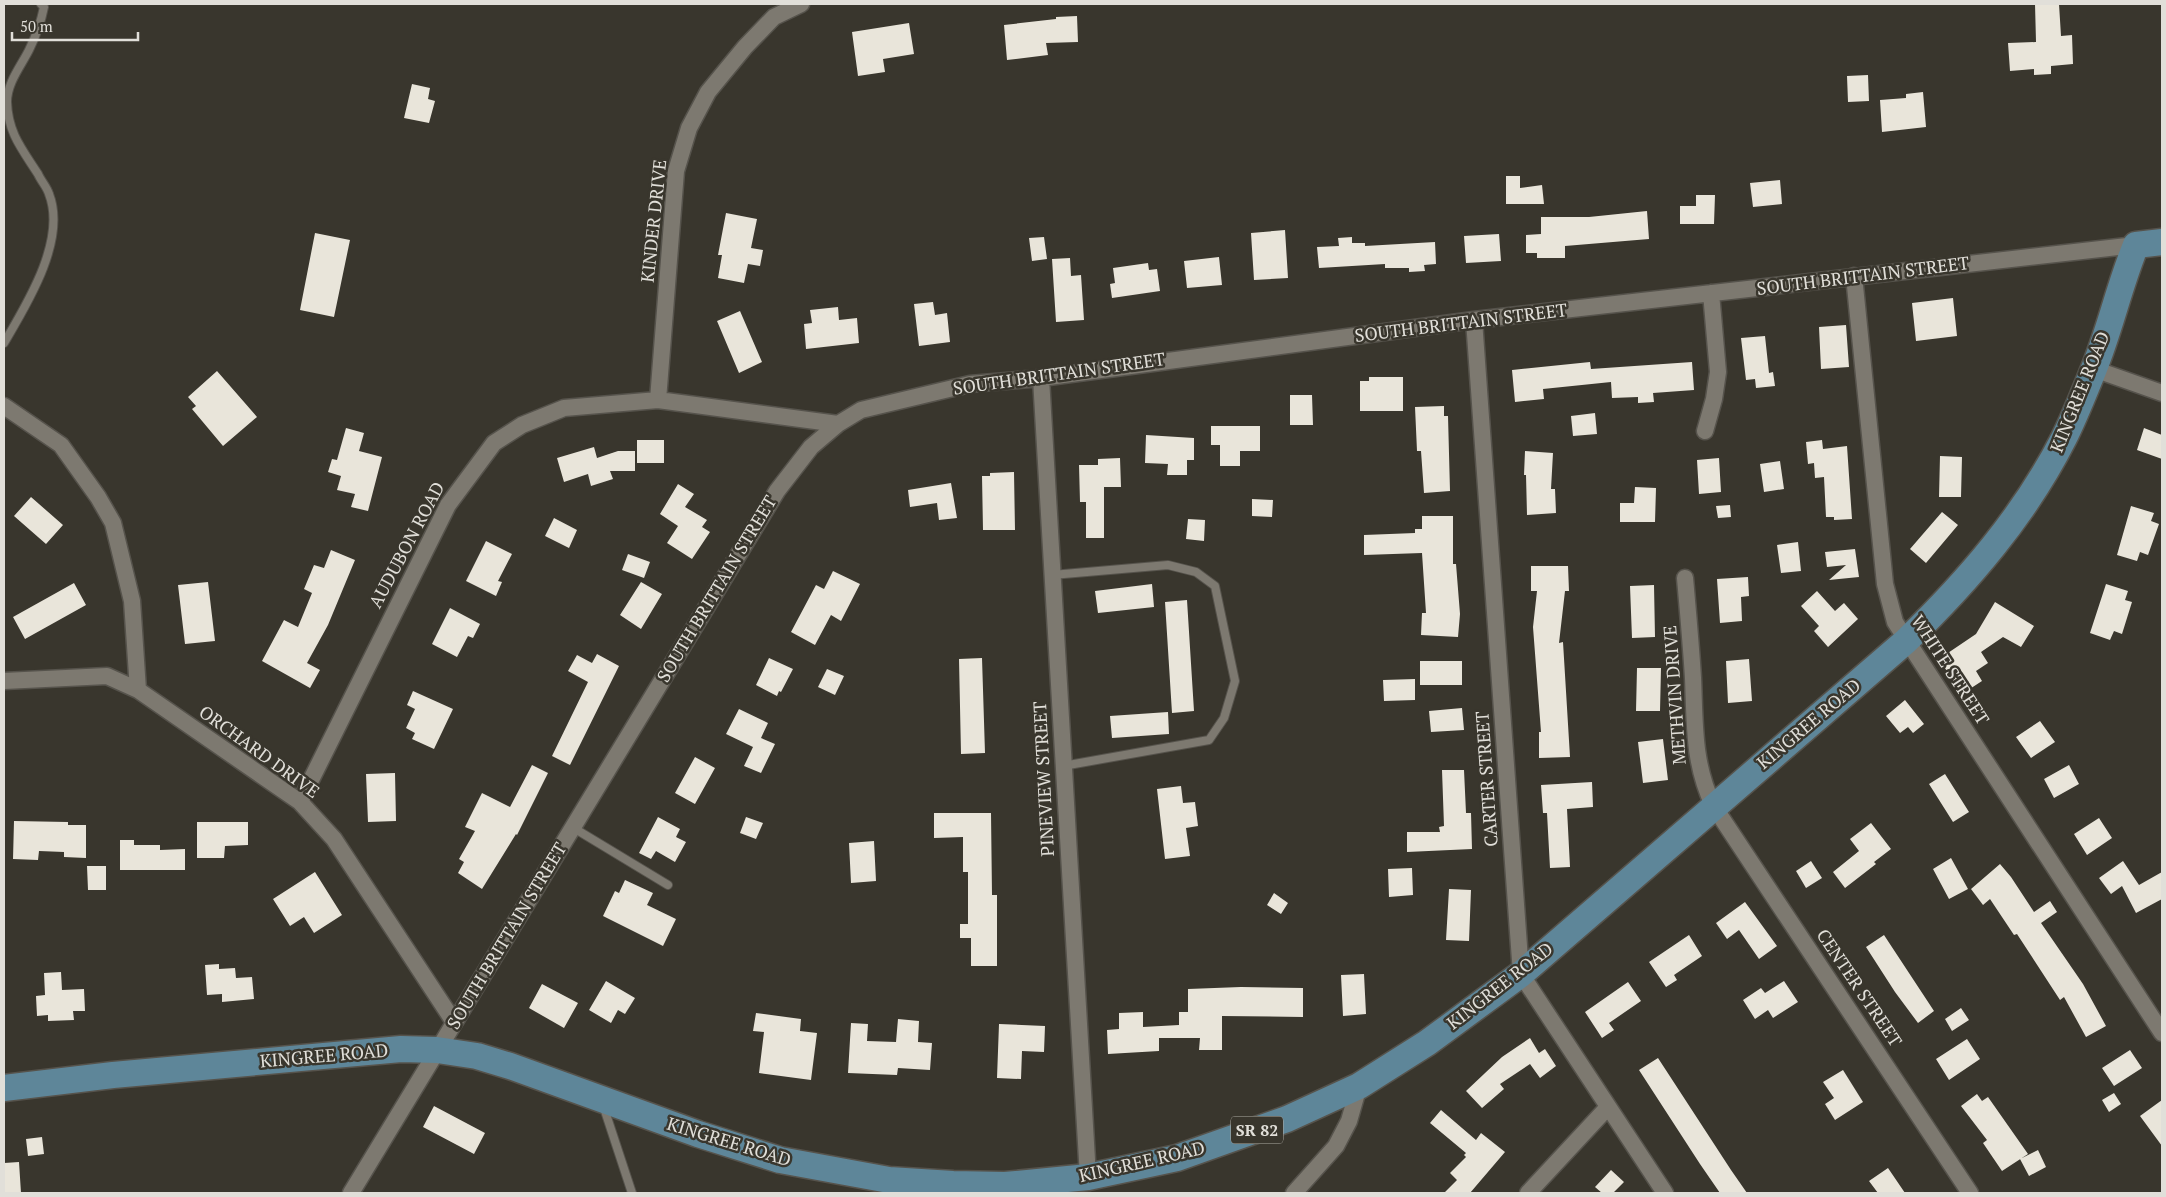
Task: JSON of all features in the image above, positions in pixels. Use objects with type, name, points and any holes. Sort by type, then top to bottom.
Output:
[{"type":"main road","name":"SOUTH BRITTAIN STREET","points":[[2136,245],[2162,242]]},
{"type":"main road","name":"KINGREE ROAD","points":[[4,1088],[132,1073],[401,1049],[437,1050],[494,1060],[698,1134],[780,1160],[887,1184],[1005,1185],[1088,1177],[1178,1158],[1287,1119],[1360,1086],[1427,1043],[1521,974],[1906,641],[1958,589],[1983,561],[2011,524],[2049,465],[2064,437],[2094,369],[2123,276],[2136,245]]},
{"type":"street","name":"KINDER DRIVE","points":[[658,400],[676,171],[689,128],[708,92],[745,47],[774,16],[801,4]]},
{"type":"street","name":"SOUTH BRITTAIN STREET","points":[[351,1193],[777,491],[811,447],[838,424],[861,410],[970,384],[1041,378],[1474,320],[2136,245]]},
{"type":"street","name":"WHITE STREET","points":[[1854,276],[1885,584],[1895,622],[2162,1032]]},
{"type":"street","points":[[1705,431],[1714,399],[1718,372],[1711,294]]},
{"type":"street","name":"CARTER STREET","points":[[1474,320],[1521,974],[1665,1193]]},
{"type":"street","points":[[2094,369],[2162,393]]},
{"type":"street","name":"PINEVIEW STREET","points":[[1041,378],[1088,1177]]},
{"type":"street","name":"AUDUBON ROAD","points":[[300,802],[448,505],[494,443],[522,425],[564,408],[658,400],[838,424]]},
{"type":"street","points":[[4,406],[61,446],[98,498],[113,523],[132,601],[138,690]]},
{"type":"street","name":"METHVIN DRIVE","points":[[1685,578],[1691,636],[1697,760],[1704,786],[1714,806]]},
{"type":"street","name":"ORCHARD DRIVE","points":[[4,681],[107,676],[138,690],[300,802],[334,839],[454,1022]]},
{"type":"street","name":"CENTER STREET","points":[[1714,806],[1970,1193]]},
{"type":"street","points":[[1294,1193],[1336,1146],[1349,1121],[1360,1086]]},
{"type":"street","points":[[1528,1193],[1608,1107]]},
{"type":"lane","points":[[4,343],[35,284],[52,245],[54,218],[49,194],[19,148],[11,130],[7,101],[15,74],[29,51],[40,25],[44,7],[41,4]]},
{"type":"lane","points":[[1052,575],[1168,565],[1196,572],[1215,586],[1235,681],[1224,718],[1209,740],[1063,766]]},
{"type":"lane","points":[[572,827],[668,885]]},
{"type":"lane","points":[[600,1099],[632,1193]]},
{"type":"building","points":[[2035,4],[2059,4],[2061,36],[2072,35],[2073,64],[2051,66],[2051,74],[2034,75],[2034,69],[2010,71],[2008,43],[2036,42]]},
{"type":"building","points":[[1077,16],[1078,42],[1046,43],[1048,55],[1007,60],[1004,25],[1056,19],[1056,17]]},
{"type":"building","points":[[909,23],[914,54],[883,59],[885,72],[858,76],[852,32]]},
{"type":"building","points":[[1868,75],[1869,101],[1848,102],[1847,76]]},
{"type":"building","points":[[412,84],[430,88],[428,99],[435,101],[429,123],[404,118]]},
{"type":"building","points":[[1923,92],[1926,127],[1882,132],[1880,100],[1906,98],[1906,94]]},
{"type":"building","points":[[1506,176],[1520,176],[1520,188],[1542,185],[1544,204],[1506,204]]},
{"type":"building","points":[[1780,180],[1782,204],[1753,207],[1750,183]]},
{"type":"building","points":[[1696,195],[1715,195],[1714,224],[1680,224],[1680,206],[1696,206]]},
{"type":"building","points":[[1647,211],[1649,239],[1565,246],[1565,258],[1537,258],[1537,253],[1526,253],[1526,235],[1541,234],[1541,217],[1589,217]]},
{"type":"building","points":[[726,213],[757,219],[751,248],[763,250],[760,266],[748,264],[744,283],[718,278],[722,255],[718,255]]},
{"type":"building","points":[[1285,230],[1288,278],[1254,280],[1251,233]]},
{"type":"building","points":[[315,233],[350,240],[334,317],[300,310]]},
{"type":"building","points":[[1499,234],[1501,261],[1466,263],[1464,236]]},
{"type":"building","points":[[1044,237],[1047,259],[1032,261],[1029,238]]},
{"type":"building","points":[[1352,237],[1352,243],[1365,243],[1365,246],[1435,242],[1436,264],[1424,265],[1425,271],[1409,272],[1409,268],[1385,268],[1385,264],[1319,268],[1317,247],[1339,246],[1338,238]]},
{"type":"building","points":[[1219,257],[1222,285],[1187,288],[1184,261]]},
{"type":"building","points":[[1070,258],[1071,276],[1081,275],[1084,320],[1056,322],[1052,259]]},
{"type":"building","points":[[1148,263],[1149,270],[1157,269],[1160,291],[1112,298],[1110,284],[1115,283],[1113,268]]},
{"type":"building","points":[[1953,298],[1957,336],[1916,341],[1912,303]]},
{"type":"building","points":[[933,302],[935,315],[947,313],[950,342],[919,346],[914,304]]},
{"type":"building","points":[[838,307],[839,320],[857,318],[859,343],[806,349],[804,324],[812,323],[810,310]]},
{"type":"building","points":[[740,311],[762,362],[739,373],[717,321]]},
{"type":"building","points":[[1846,325],[1849,367],[1821,369],[1819,327]]},
{"type":"building","points":[[1765,336],[1769,373],[1773,372],[1775,386],[1756,388],[1755,379],[1746,380],[1741,338]]},
{"type":"building","points":[[1590,362],[1591,369],[1692,362],[1694,390],[1653,393],[1654,402],[1638,403],[1638,397],[1612,398],[1611,382],[1543,389],[1544,399],[1515,402],[1512,370]]},
{"type":"building","points":[[217,371],[257,417],[223,446],[192,409],[196,406],[188,397]]},
{"type":"building","points":[[1369,377],[1403,377],[1403,411],[1360,411],[1360,381],[1369,381]]},
{"type":"building","points":[[1290,395],[1312,395],[1313,425],[1290,425]]},
{"type":"building","points":[[1444,406],[1444,416],[1448,416],[1450,491],[1424,493],[1421,451],[1417,451],[1415,407]]},
{"type":"building","points":[[1595,413],[1597,434],[1573,436],[1571,416]]},
{"type":"building","points":[[1211,426],[1260,426],[1260,451],[1240,451],[1240,466],[1220,466],[1220,445],[1211,445]]},
{"type":"building","points":[[346,428],[364,433],[359,451],[382,457],[368,511],[351,507],[355,494],[337,490],[341,476],[328,472],[332,459],[337,460]]},
{"type":"building","points":[[2144,428],[2162,435],[2162,459],[2137,450]]},
{"type":"building","points":[[1146,435],[1194,438],[1194,460],[1187,460],[1187,475],[1167,475],[1168,464],[1145,463]]},
{"type":"building","points":[[637,440],[664,440],[664,463],[637,463]]},
{"type":"building","points":[[1822,440],[1823,449],[1847,446],[1852,519],[1834,520],[1834,517],[1826,517],[1824,477],[1815,478],[1814,463],[1808,464],[1806,442]]},
{"type":"building","points":[[594,447],[597,458],[618,451],[635,451],[635,471],[610,471],[613,479],[591,486],[588,474],[564,482],[557,458]]},
{"type":"building","points":[[1525,451],[1553,453],[1551,489],[1555,489],[1556,513],[1527,515],[1526,475],[1524,475]]},
{"type":"building","points":[[1940,456],[1962,457],[1961,497],[1939,497]]},
{"type":"building","points":[[1120,458],[1121,487],[1104,487],[1104,538],[1086,538],[1086,502],[1080,502],[1079,465],[1098,465],[1098,459]]},
{"type":"building","points":[[1719,458],[1721,492],[1699,494],[1697,460]]},
{"type":"building","points":[[1780,461],[1784,489],[1764,492],[1760,464]]},
{"type":"building","points":[[1014,472],[1015,530],[983,530],[982,476],[990,476],[990,473]]},
{"type":"building","points":[[951,483],[957,518],[939,520],[937,503],[910,507],[908,490]]},
{"type":"building","points":[[678,484],[694,494],[685,507],[707,520],[702,527],[710,532],[692,559],[667,543],[678,526],[660,514]]},
{"type":"building","points":[[1635,487],[1656,488],[1655,522],[1620,522],[1620,503],[1634,503]]},
{"type":"building","points":[[31,497],[63,525],[46,544],[14,516]]},
{"type":"building","points":[[1252,499],[1273,500],[1272,517],[1252,516]]},
{"type":"building","points":[[1730,505],[1731,517],[1718,518],[1716,506]]},
{"type":"building","points":[[2131,506],[2154,513],[2151,521],[2159,524],[2148,555],[2140,552],[2137,561],[2117,555]]},
{"type":"building","points":[[1942,512],[1958,525],[1926,563],[1910,549]]},
{"type":"building","points":[[1422,516],[1453,516],[1453,564],[1456,564],[1460,614],[1458,637],[1421,635],[1422,613],[1426,613],[1422,553],[1364,555],[1364,535],[1415,533],[1415,529],[1422,529]]},
{"type":"building","points":[[554,518],[577,530],[569,548],[545,536]]},
{"type":"building","points":[[1188,519],[1205,520],[1204,541],[1186,539]]},
{"type":"building","points":[[486,541],[512,554],[498,581],[502,582],[496,596],[466,581]]},
{"type":"building","points":[[1798,542],[1801,571],[1781,573],[1777,545]]},
{"type":"building","points":[[1855,549],[1859,577],[1829,580],[1846,565],[1827,567],[1825,552]]},
{"type":"building","points":[[331,550],[355,560],[328,625],[307,663],[320,670],[310,688],[262,661],[284,620],[298,627],[312,593],[304,589],[314,565],[324,568]]},
{"type":"building","points":[[628,554],[650,562],[644,578],[622,570]]},
{"type":"building","points":[[1531,566],[1568,566],[1569,591],[1565,591],[1559,643],[1563,642],[1570,757],[1539,758],[1539,732],[1541,732],[1533,627],[1537,591],[1531,591]]},
{"type":"building","points":[[833,571],[860,584],[841,621],[831,615],[815,645],[791,632],[816,585],[824,589]]},
{"type":"building","points":[[1748,577],[1749,596],[1741,597],[1742,621],[1720,623],[1717,579]]},
{"type":"building","points":[[208,582],[215,641],[185,644],[178,585]]},
{"type":"building","points":[[641,582],[662,594],[641,629],[620,615]]},
{"type":"building","points":[[74,583],[86,605],[25,639],[13,617]]},
{"type":"building","points":[[1152,584],[1154,607],[1098,613],[1095,591]]},
{"type":"building","points":[[2106,584],[2128,591],[2125,600],[2132,602],[2122,634],[2114,631],[2110,640],[2090,633]]},
{"type":"building","points":[[1654,585],[1655,637],[1632,638],[1630,586]]},
{"type":"building","points":[[1817,591],[1835,611],[1844,603],[1858,619],[1828,647],[1814,631],[1819,626],[1801,606]]},
{"type":"building","points":[[1187,600],[1194,711],[1172,713],[1165,602]]},
{"type":"building","points":[[1995,602],[2034,626],[2021,647],[2003,637],[1981,652],[1988,663],[1976,671],[1982,681],[1962,694],[1939,659],[1976,634]]},
{"type":"building","points":[[450,608],[480,624],[473,638],[468,636],[457,657],[432,644]]},
{"type":"building","points":[[597,654],[619,666],[570,765],[552,756],[588,682],[568,671],[577,655],[592,663]]},
{"type":"building","points":[[769,658],[793,669],[777,696],[756,685]]},
{"type":"building","points":[[982,658],[985,753],[961,754],[959,659]]},
{"type":"building","points":[[1749,659],[1752,701],[1728,703],[1726,661]]},
{"type":"building","points":[[1420,661],[1462,661],[1462,685],[1420,685]]},
{"type":"building","points":[[1637,668],[1661,668],[1660,711],[1636,711]]},
{"type":"building","points":[[827,669],[844,676],[835,695],[818,687]]},
{"type":"building","points":[[1415,679],[1415,700],[1384,701],[1383,680]]},
{"type":"building","points":[[413,691],[453,709],[434,749],[412,739],[415,733],[406,728],[415,709],[407,705]]},
{"type":"building","points":[[1905,700],[1924,724],[1913,733],[1908,727],[1900,733],[1886,716]]},
{"type":"building","points":[[1462,708],[1464,730],[1431,732],[1429,711]]},
{"type":"building","points":[[739,709],[768,723],[761,738],[775,744],[761,773],[744,766],[753,747],[726,734]]},
{"type":"building","points":[[1168,712],[1169,734],[1112,738],[1110,716]]},
{"type":"building","points":[[2040,721],[2055,742],[2031,758],[2016,737]]},
{"type":"building","points":[[1663,739],[1668,780],[1643,783],[1638,742]]},
{"type":"building","points":[[695,757],[715,768],[695,804],[675,793]]},
{"type":"building","points":[[532,765],[548,773],[517,835],[482,889],[458,873],[464,862],[459,859],[475,831],[465,827],[482,793],[510,807]]},
{"type":"building","points":[[2069,765],[2079,784],[2054,798],[2044,779]]},
{"type":"building","points":[[1442,770],[1464,770],[1466,813],[1471,813],[1472,849],[1407,852],[1407,832],[1440,832],[1439,827],[1444,826]]},
{"type":"building","points":[[395,773],[396,821],[368,822],[366,774]]},
{"type":"building","points":[[1945,774],[1969,812],[1953,822],[1929,784]]},
{"type":"building","points":[[1592,782],[1593,807],[1567,809],[1570,867],[1550,868],[1547,813],[1543,813],[1541,785]]},
{"type":"building","points":[[1181,786],[1183,803],[1195,802],[1198,826],[1186,828],[1190,856],[1165,859],[1157,789]]},
{"type":"building","points":[[934,813],[991,813],[992,895],[997,895],[997,966],[971,966],[971,938],[960,938],[960,924],[968,924],[968,872],[963,872],[963,837],[934,838]]},
{"type":"building","points":[[658,817],[680,829],[676,837],[686,842],[675,862],[656,851],[651,859],[639,853]]},
{"type":"building","points":[[746,817],[763,823],[756,839],[740,833]]},
{"type":"building","points":[[2099,818],[2112,838],[2087,855],[2074,834]]},
{"type":"building","points":[[14,821],[68,822],[68,825],[86,825],[86,858],[64,857],[64,852],[39,851],[38,860],[13,859]]},
{"type":"building","points":[[197,822],[248,822],[248,845],[225,846],[224,858],[197,858]]},
{"type":"building","points":[[1871,823],[1891,849],[1874,862],[1876,864],[1845,888],[1833,872],[1859,851],[1850,839]]},
{"type":"building","points":[[120,840],[134,840],[134,845],[160,845],[160,850],[185,849],[185,870],[120,870]]},
{"type":"building","points":[[874,841],[876,881],[851,883],[849,843]]},
{"type":"building","points":[[1951,858],[1968,889],[1949,899],[1933,869]]},
{"type":"building","points":[[1811,861],[1822,878],[1806,888],[1796,871]]},
{"type":"building","points":[[2123,861],[2139,885],[2162,872],[2162,899],[2136,913],[2122,886],[2111,894],[2099,878]]},
{"type":"building","points":[[2000,864],[2034,912],[2050,901],[2057,912],[2041,923],[2083,984],[2106,1026],[2086,1037],[2064,997],[2060,1000],[2017,934],[2014,935],[1990,899],[1983,905],[1971,889]]},
{"type":"building","points":[[87,866],[106,866],[106,890],[88,890]]},
{"type":"building","points":[[1412,868],[1413,895],[1389,897],[1388,869]]},
{"type":"building","points":[[315,872],[342,915],[314,933],[304,917],[290,926],[273,899]]},
{"type":"building","points":[[625,880],[653,893],[647,905],[676,919],[663,946],[603,916],[615,891],[619,893]]},
{"type":"building","points":[[1449,889],[1471,890],[1469,941],[1446,940]]},
{"type":"building","points":[[1274,893],[1288,903],[1281,914],[1267,905]]},
{"type":"building","points":[[1745,902],[1777,946],[1759,959],[1739,930],[1727,939],[1716,923]]},
{"type":"building","points":[[1689,935],[1702,956],[1674,975],[1677,980],[1666,987],[1649,962]]},
{"type":"building","points":[[1884,935],[1934,1011],[1918,1023],[1866,947]]},
{"type":"building","points":[[219,964],[219,969],[235,968],[236,978],[252,977],[254,999],[222,1002],[222,994],[207,995],[205,965]]},
{"type":"building","points":[[61,972],[62,990],[84,989],[85,1011],[73,1011],[74,1020],[48,1021],[48,1015],[37,1016],[36,996],[45,995],[44,973]]},
{"type":"building","points":[[1364,974],[1366,1014],[1343,1016],[1341,975]]},
{"type":"building","points":[[606,981],[635,998],[625,1014],[618,1010],[611,1023],[589,1010]]},
{"type":"building","points":[[1784,981],[1798,1002],[1773,1018],[1768,1010],[1755,1019],[1743,1000],[1761,988],[1765,993]]},
{"type":"building","points":[[1628,982],[1641,1001],[1609,1023],[1614,1030],[1602,1038],[1585,1012]]},
{"type":"building","points":[[542,984],[578,1003],[564,1028],[529,1008]]},
{"type":"building","points":[[1241,987],[1303,988],[1303,1017],[1222,1016],[1222,1050],[1199,1050],[1200,1038],[1159,1038],[1159,1051],[1108,1054],[1107,1030],[1119,1029],[1119,1013],[1143,1012],[1143,1027],[1179,1025],[1179,1012],[1188,1012],[1188,989]]},
{"type":"building","points":[[1961,1008],[1969,1020],[1952,1031],[1945,1019]]},
{"type":"building","points":[[756,1013],[801,1019],[800,1031],[817,1033],[811,1080],[759,1073],[764,1032],[753,1031]]},
{"type":"building","points":[[898,1019],[919,1021],[918,1042],[932,1043],[930,1070],[898,1068],[897,1075],[848,1073],[851,1023],[868,1024],[867,1041],[896,1042]]},
{"type":"building","points":[[999,1024],[1045,1026],[1044,1052],[1022,1051],[1021,1079],[997,1078]]},
{"type":"building","points":[[1530,1038],[1539,1053],[1545,1049],[1556,1066],[1540,1078],[1530,1064],[1500,1084],[1504,1089],[1482,1108],[1466,1091],[1502,1057]]},
{"type":"building","points":[[1967,1039],[1980,1059],[1949,1080],[1936,1059]]},
{"type":"building","points":[[2130,1050],[2142,1068],[2114,1086],[2102,1068]]},
{"type":"building","points":[[1658,1058],[1747,1193],[1720,1193],[1700,1164],[1639,1070]]},
{"type":"building","points":[[1843,1070],[1863,1102],[1835,1120],[1825,1104],[1834,1098],[1823,1082]]},
{"type":"building","points":[[2114,1093],[2121,1104],[2109,1112],[2102,1100]]},
{"type":"building","points":[[1977,1094],[1982,1101],[1988,1097],[2028,1154],[2002,1171],[1983,1143],[1987,1140],[1961,1106]]},
{"type":"building","points":[[2162,1100],[2162,1146],[2140,1116]]},
{"type":"building","points":[[434,1106],[485,1133],[474,1154],[423,1127]]},
{"type":"building","points":[[1441,1110],[1476,1140],[1481,1133],[1505,1152],[1470,1193],[1444,1193],[1457,1180],[1450,1173],[1466,1157],[1464,1155],[1466,1153],[1430,1123]]},
{"type":"building","points":[[42,1137],[44,1154],[28,1156],[26,1139]]},
{"type":"building","points":[[2038,1150],[2046,1167],[2029,1176],[2020,1159]]},
{"type":"building","points":[[19,1162],[21,1193],[4,1193],[4,1163]]},
{"type":"building","points":[[1888,1168],[1905,1193],[1878,1193],[1869,1181]]},
{"type":"building","points":[[1611,1170],[1624,1182],[1613,1193],[1602,1193],[1595,1187]]}]
